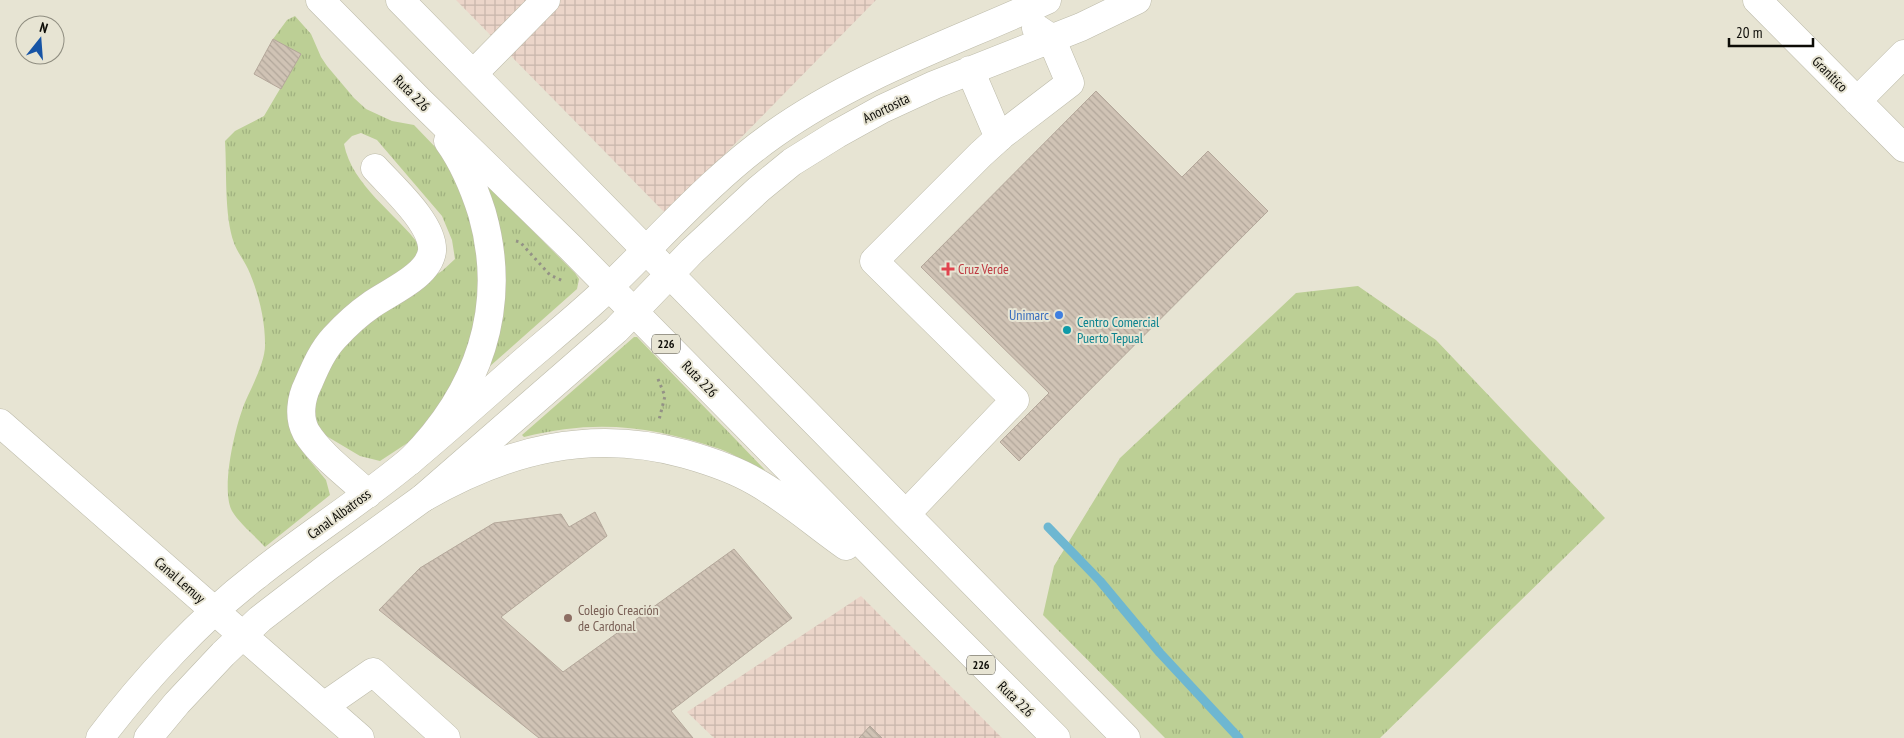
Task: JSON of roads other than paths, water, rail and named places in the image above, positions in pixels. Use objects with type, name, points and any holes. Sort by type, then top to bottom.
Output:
[{"type":"street","name":"Ruta 226","points":[[320,0],[420,101],[564,241],[600,295],[625,321],[908,590],[1056,738]]},
{"type":"street","points":[[400,0],[1126,738]]},
{"type":"street","points":[[473,74],[546,0]]},
{"type":"street","points":[[646,250],[736,164],[781,129],[820,105],[921,54],[1047,0]]},
{"type":"street","name":"Anortosita","points":[[625,321],[733,213],[792,162],[882,109],[970,70],[1108,15],[1137,0]]},
{"type":"street","name":"Granítico","points":[[1757,0],[1904,148]]},
{"type":"street","points":[[906,514],[1015,400],[874,261],[999,138],[1070,82],[1051,38],[1016,14]]},
{"type":"street","points":[[1857,101],[1904,54]]},
{"type":"street","points":[[970,70],[999,138]]},
{"type":"street","points":[[410,461],[432,439],[467,384],[478,354],[491,300],[492,271],[490,241],[479,204],[459,156],[420,101]]},
{"type":"street","points":[[368,494],[318,447],[305,430],[301,415],[306,387],[323,352],[334,338],[369,306],[413,279],[427,265],[432,251],[429,234],[420,219],[375,168]]},
{"type":"street","name":"Canal Albatross","points":[[100,738],[147,682],[215,611],[252,578],[368,494],[410,461],[600,295],[646,250]]},
{"type":"street","points":[[148,738],[178,703],[260,619],[291,594],[423,498],[625,321]]},
{"type":"street","name":"Canal Lemuy","points":[[0,423],[360,738]]},
{"type":"street","points":[[423,498],[453,481],[484,467],[550,447],[602,442],[653,446],[707,460],[757,482],[908,590]]},
{"type":"street","points":[[324,706],[373,672],[446,738]]},
{"type":"waterway","points":[[1048,527],[1100,581],[1160,653],[1239,738]]},
{"type":"place","name":"Cruz Verde","points":[[948,269]]},
{"type":"place","name":"Unimarc","points":[[1059,315]]},
{"type":"place","name":"Centro Comercial Puerto Tepual","points":[[1067,330]]},
{"type":"place","name":"Colegio Creación de Cardonal","points":[[568,618]]}]
